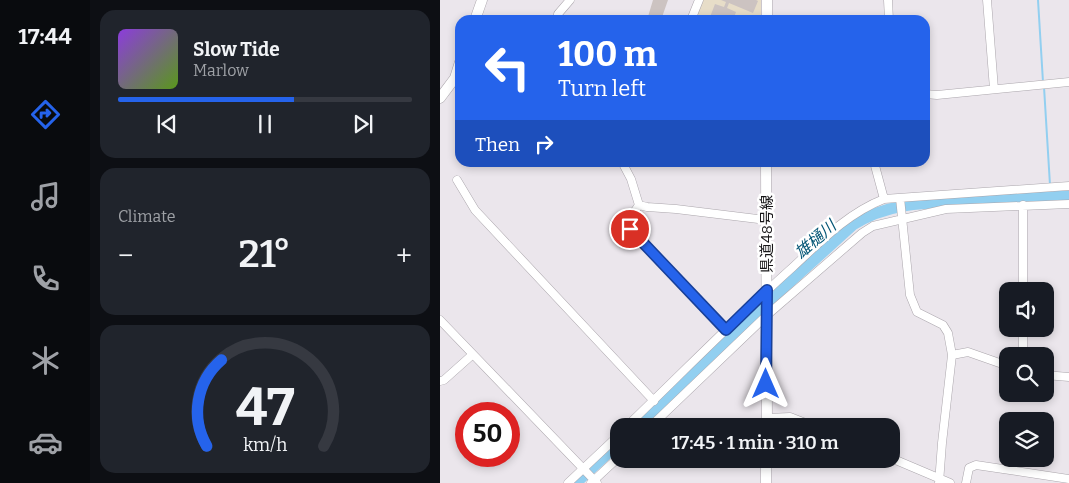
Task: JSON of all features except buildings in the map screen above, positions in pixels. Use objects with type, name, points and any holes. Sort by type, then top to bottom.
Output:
[{"type":"main road","points":[[477,15],[482,0]]},
{"type":"main road","points":[[767,0],[767,15]]},
{"type":"main road","points":[[441,95],[455,81]]},
{"type":"main road","name":"県道48号線","points":[[766,167],[766,418]]},
{"type":"main road","points":[[766,468],[766,483]]},
{"type":"street","points":[[558,15],[570,0]]},
{"type":"street","points":[[693,15],[699,0]]},
{"type":"street","points":[[888,0],[889,15]]},
{"type":"street","points":[[987,0],[994,89]]},
{"type":"street","points":[[930,94],[1069,82]]},
{"type":"street","points":[[625,167],[631,179],[639,205]]},
{"type":"street","points":[[875,167],[884,199]]},
{"type":"street","points":[[457,180],[475,210],[654,401]]},
{"type":"street","points":[[636,418],[830,233],[855,213],[869,205],[884,199],[1069,186]]},
{"type":"street","points":[[900,198],[910,295],[917,312],[943,325],[948,333],[952,354],[942,443],[940,481]]},
{"type":"street","points":[[659,418],[766,314],[862,233],[873,226],[946,209],[1069,204]]},
{"type":"street","points":[[639,205],[766,220]]},
{"type":"street","points":[[639,205],[630,218],[630,229],[726,330]]},
{"type":"street","points":[[1023,282],[1024,205]]},
{"type":"street","points":[[440,320],[584,469],[594,482],[610,466]]},
{"type":"street","points":[[952,354],[968,352],[999,363]]},
{"type":"street","points":[[440,381],[444,380],[472,355]]},
{"type":"street","points":[[1054,376],[1069,378]]},
{"type":"street","points":[[568,483],[610,444]]},
{"type":"street","points":[[900,462],[940,481],[950,483]]},
{"type":"street","points":[[966,483],[969,468],[976,465],[1069,479]]},
{"type":"shaded area","points":[[703,0],[761,0],[761,15],[697,15]]},
{"type":"waterway","points":[[1038,0],[1043,82]]},
{"type":"waterway","points":[[1044,87],[1050,185]]},
{"type":"waterway","points":[[1051,189],[1051,196]]},
{"type":"waterway","name":"雄樋川","points":[[645,418],[779,292],[853,225],[867,217],[896,207],[926,203],[1069,196]]},
{"type":"waterway","name":"雄樋川","points":[[576,483],[610,451]]},
{"type":"route","points":[[630,229],[726,330],[767,290],[766,384]]}]
